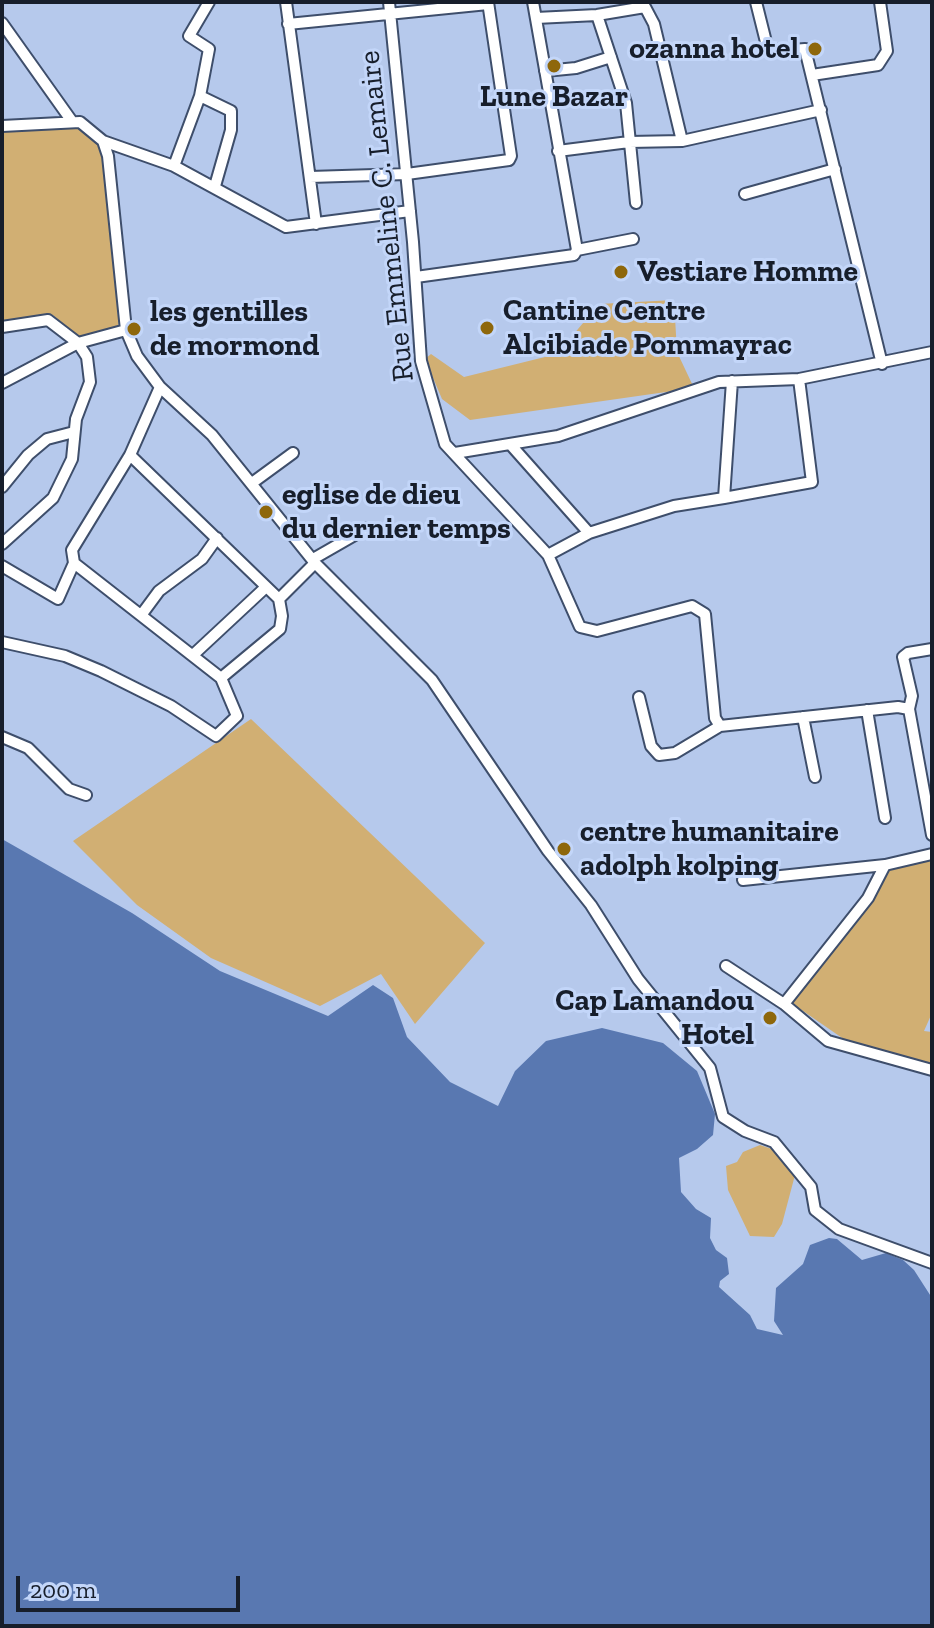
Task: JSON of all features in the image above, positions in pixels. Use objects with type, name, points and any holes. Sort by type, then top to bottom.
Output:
[{"type":"street","points":[[174,166],[200,96],[209,49],[189,36],[209,2]]},
{"type":"street","points":[[286,2],[316,224]]},
{"type":"street","name":"Rue Emmeline C. Lemaire","points":[[389,2],[423,374],[445,444],[548,555],[580,627],[587,631],[692,606],[705,614],[715,718],[720,726]]},
{"type":"street","points":[[416,277],[574,255],[577,250],[533,2]]},
{"type":"street","points":[[756,2],[767,46],[779,51],[805,49],[882,364]]},
{"type":"street","points":[[812,75],[878,65],[887,51],[880,2]]},
{"type":"street","points":[[288,24],[488,3],[511,156],[509,160],[407,174],[310,177]]},
{"type":"street","points":[[536,18],[597,15],[613,7],[650,4],[682,141]]},
{"type":"street","points":[[597,15],[626,103],[636,203]]},
{"type":"street","points":[[2,23],[71,120]]},
{"type":"street","points":[[545,71],[576,68],[611,57]]},
{"type":"street","points":[[200,96],[231,111],[231,130],[215,186]]},
{"type":"street","points":[[558,151],[629,142],[682,141],[821,110]]},
{"type":"street","points":[[2,126],[71,120],[80,122],[103,141],[174,166],[286,227],[410,211]]},
{"type":"street","points":[[103,141],[108,156],[126,330],[137,356],[160,387],[212,435],[314,561],[432,680],[548,851],[591,905],[638,979],[710,1068],[723,1117],[745,1131],[774,1142],[811,1187],[815,1210],[839,1229],[932,1263]]},
{"type":"street","points":[[745,194],[835,169]]},
{"type":"street","points":[[577,250],[633,239]]},
{"type":"street","points":[[2,327],[48,320],[78,343],[87,357],[90,382],[74,432],[72,459],[53,498],[2,544]]},
{"type":"street","points":[[2,383],[78,343],[126,330]]},
{"type":"street","points":[[455,453],[606,423],[693,389],[732,381],[799,379],[932,352]]},
{"type":"street","points":[[548,555],[589,533],[674,506],[812,482],[799,379]]},
{"type":"street","points":[[724,498],[732,381]]},
{"type":"street","points":[[2,566],[58,599],[74,563],[72,550],[130,455],[160,387]]},
{"type":"street","points":[[2,487],[28,455],[47,439],[74,432]]},
{"type":"street","points":[[510,444],[589,533]]},
{"type":"street","points":[[252,483],[293,453]]},
{"type":"street","points":[[130,455],[279,599],[282,616],[280,629],[221,678]]},
{"type":"street","points":[[279,599],[314,561],[367,528]]},
{"type":"street","points":[[142,614],[159,591],[202,559],[217,538]]},
{"type":"street","points":[[2,642],[65,656],[101,671],[171,706],[216,736],[237,716],[221,678],[74,563]]},
{"type":"street","points":[[193,655],[266,587]]},
{"type":"street","points":[[932,649],[908,653],[903,657],[912,696],[909,709],[932,835]]},
{"type":"street","points":[[639,697],[651,746],[659,755],[675,753],[720,726],[867,710],[909,709]]},
{"type":"street","points":[[867,710],[885,818]]},
{"type":"street","points":[[803,717],[815,777]]},
{"type":"street","points":[[2,737],[28,748],[69,789],[86,795]]},
{"type":"street","points":[[743,880],[885,865],[932,854]]},
{"type":"street","points":[[784,1004],[868,898],[885,865]]},
{"type":"street","points":[[726,966],[784,1004],[828,1041],[932,1070]]},
{"type":"shaded area","points":[[78,123],[95,139],[104,156],[119,328],[79,338],[53,315],[2,323],[2,131]]},
{"type":"shaded area","points":[[674,300],[677,352],[694,388],[470,420],[442,399],[425,359],[431,354],[464,377],[557,354],[599,304]]},
{"type":"shaded area","points":[[251,719],[485,943],[415,1024],[381,974],[320,1006],[211,958],[137,905],[73,841]]},
{"type":"shaded area","points":[[932,858],[932,1013],[924,1031],[932,1032],[932,1066],[848,1042],[790,1002],[887,867]]},
{"type":"shaded area","points":[[760,1145],[778,1151],[795,1175],[782,1224],[774,1237],[750,1236],[728,1190],[726,1166],[737,1162],[743,1152]]},
{"type":"water","points":[[2,839],[132,913],[220,971],[328,1016],[373,985],[393,998],[407,1037],[450,1082],[498,1106],[515,1071],[546,1041],[602,1028],[663,1043],[697,1071],[715,1114],[713,1135],[697,1149],[679,1158],[681,1192],[696,1209],[711,1218],[710,1238],[716,1250],[727,1258],[729,1274],[720,1281],[719,1287],[750,1315],[757,1329],[783,1335],[774,1321],[776,1288],[803,1264],[810,1245],[829,1238],[837,1239],[862,1260],[886,1253],[903,1260],[914,1270],[932,1298],[932,1626],[2,1626]]},
{"type":"place","name":"ozanna hotel","points":[[815,49]]},
{"type":"place","name":"Lune Bazar","points":[[554,66]]},
{"type":"place","name":"Vestiare Homme","points":[[621,272]]},
{"type":"place","name":"Cantine Centre Alcibiade Pommayrac","points":[[487,328]]},
{"type":"place","name":"les gentilles de mormond","points":[[134,329]]},
{"type":"place","name":"eglise de dieu du dernier temps","points":[[266,512]]},
{"type":"place","name":"centre humanitaire adolph kolping","points":[[564,849]]},
{"type":"place","name":"Cap Lamandou Hotel","points":[[770,1018]]}]
